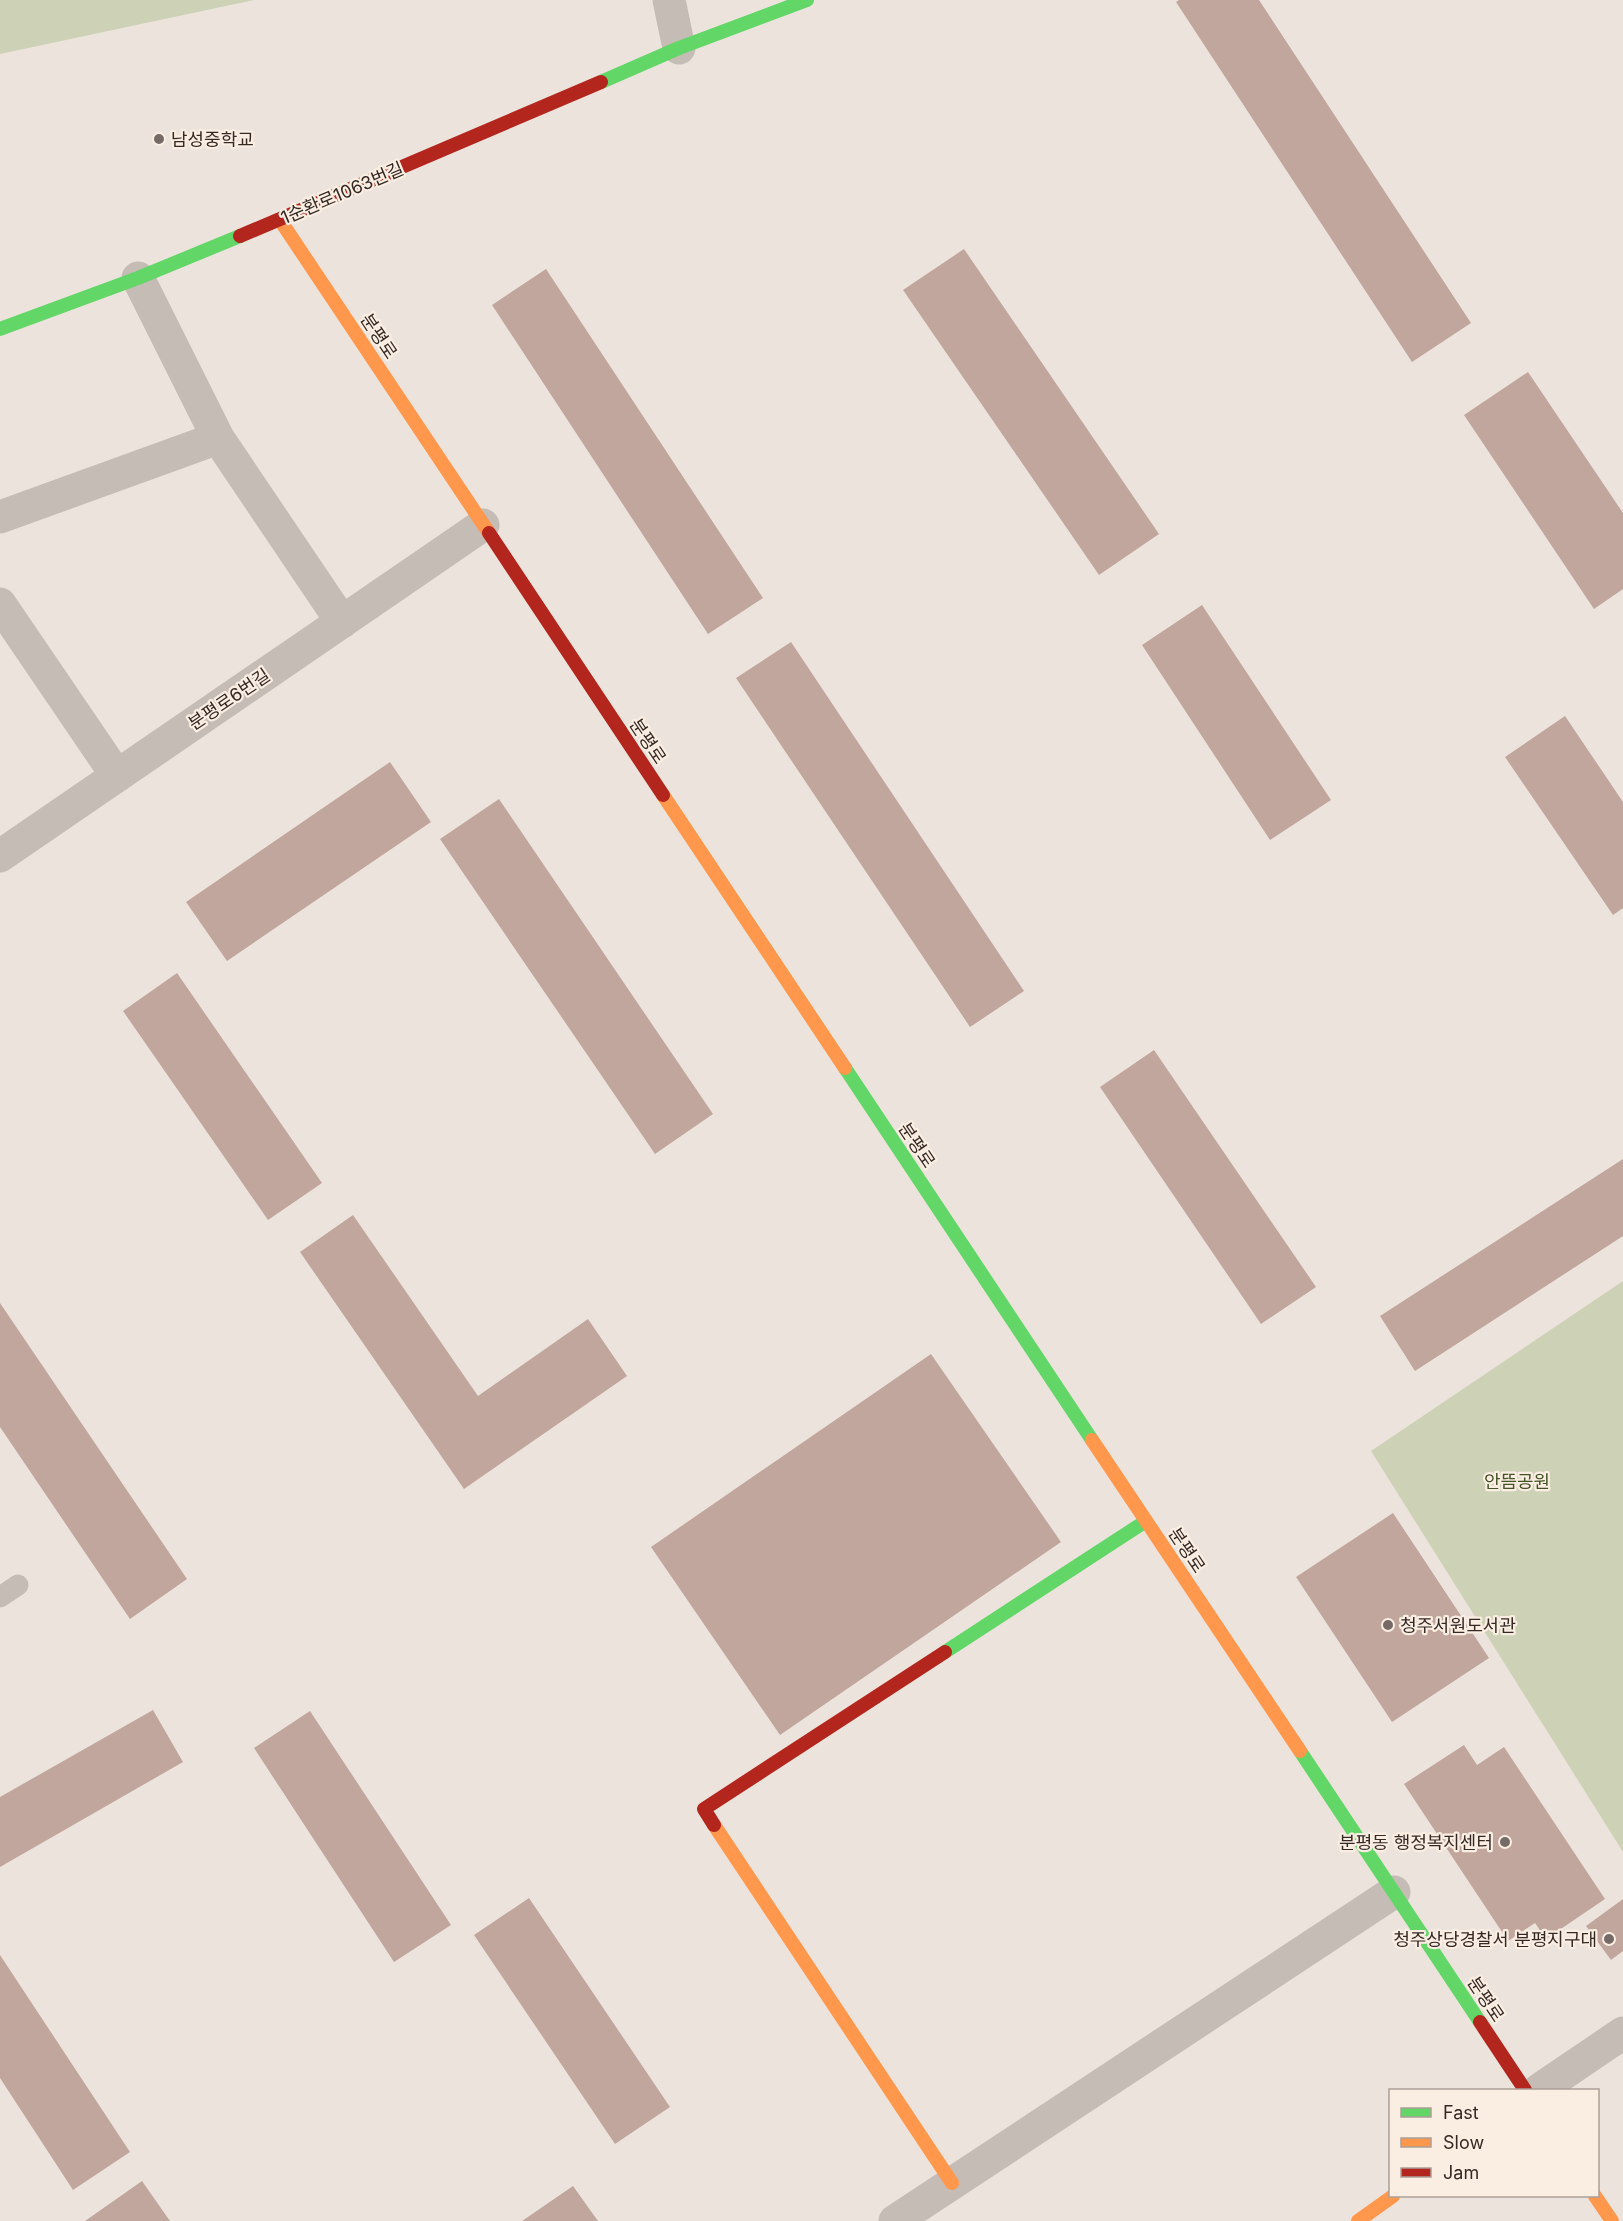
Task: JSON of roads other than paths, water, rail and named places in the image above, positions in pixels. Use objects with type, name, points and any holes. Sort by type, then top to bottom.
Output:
[{"type":"street","points":[[669,0],[679,48]]},
{"type":"street","name":"1순환로1063번길","points":[[0,329],[138,278],[280,220],[679,48],[807,0]]},
{"type":"street","name":"분평로","points":[[280,220],[1524,2089]]},
{"type":"street","points":[[138,278],[218,438],[342,622]]},
{"type":"street","points":[[0,517],[218,438]]},
{"type":"street","name":"분평로6번길","points":[[0,856],[483,525]]},
{"type":"street","points":[[0,604],[117,776]]},
{"type":"street","points":[[952,2183],[704,1809],[1146,1521]]},
{"type":"street","points":[[895,2221],[1394,1892]]},
{"type":"street","points":[[1542,2089],[1623,2033]]},
{"type":"street","points":[[1358,2221],[1392,2197]]},
{"type":"street","points":[[1596,2197],[1612,2221]]},
{"type":"lane","points":[[0,1597],[18,1585]]},
{"type":"place","name":"남성중학교","points":[[159,139]]},
{"type":"place","name":"청주서원도서관","points":[[1388,1625]]},
{"type":"place","name":"분평동 행정복지센터","points":[[1505,1842]]},
{"type":"place","name":"청주상당경찰서 분평지구대","points":[[1609,1939]]},
{"type":"park label","name":"안뜸공원","points":[[1517,1481]]}]
